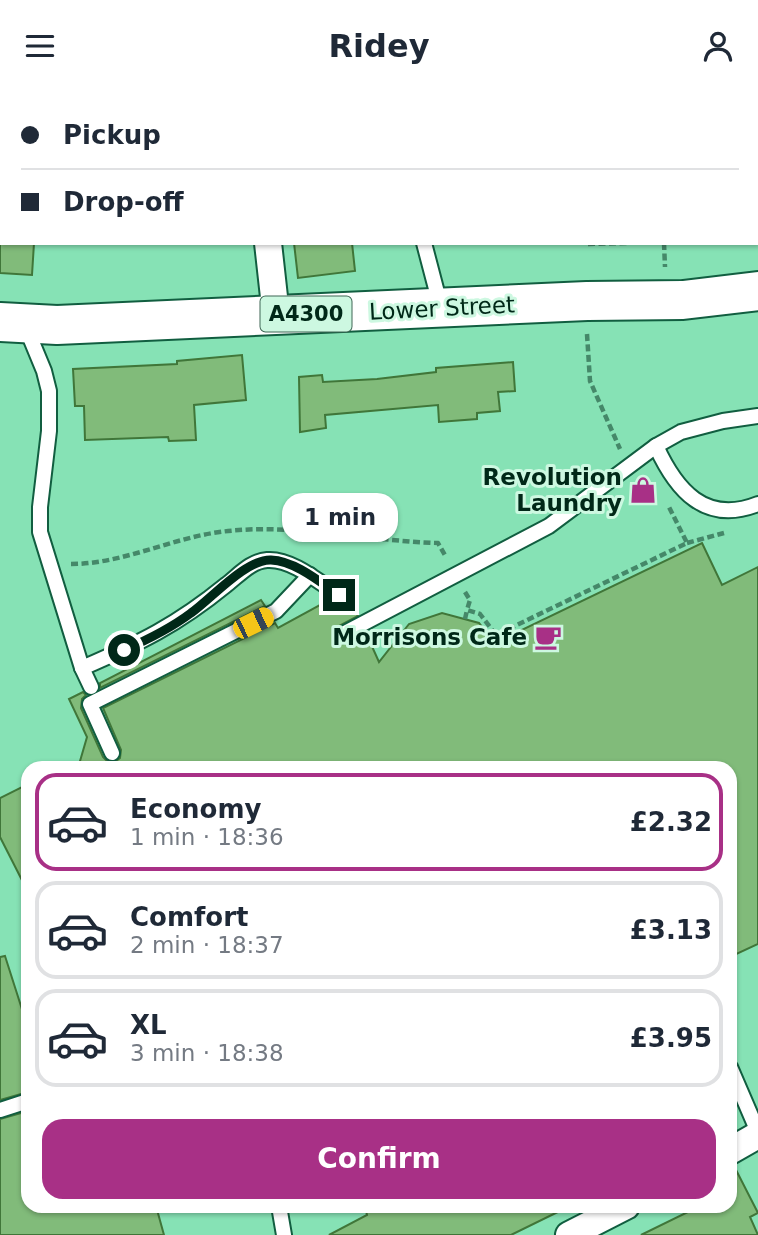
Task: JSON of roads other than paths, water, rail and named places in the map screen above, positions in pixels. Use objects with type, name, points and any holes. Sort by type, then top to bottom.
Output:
[{"type":"main road","name":"Lower Street","points":[[12,323],[57,325],[587,301],[683,300],[758,291]]},
{"type":"street","points":[[268,245],[276,315]]},
{"type":"street","points":[[737,1147],[758,1134]]},
{"type":"street","points":[[569,1235],[612,1213]]},
{"type":"lane","points":[[425,245],[441,309]]},
{"type":"lane","points":[[12,323],[44,371],[49,391],[49,432],[40,507],[40,532],[82,668],[91,687]]},
{"type":"lane","points":[[343,634],[549,526],[656,446],[681,432],[723,421],[758,416]]},
{"type":"lane","points":[[656,446],[667,469],[689,497],[701,505],[718,509],[745,509],[758,504]]},
{"type":"lane","points":[[82,668],[145,641],[191,614],[255,562],[279,561],[310,575],[339,595]]},
{"type":"lane","points":[[112,753],[90,704],[276,611],[310,575]]},
{"type":"lane","points":[[737,1083],[758,1134]]},
{"type":"lane","points":[[0,1110],[21,1103]]},
{"type":"lane","points":[[280,1213],[284,1235]]},
{"type":"place","name":"Revolution Laundry","points":[[643,490]]},
{"type":"place","name":"Morrisons Cafe","points":[[548,637]]}]
